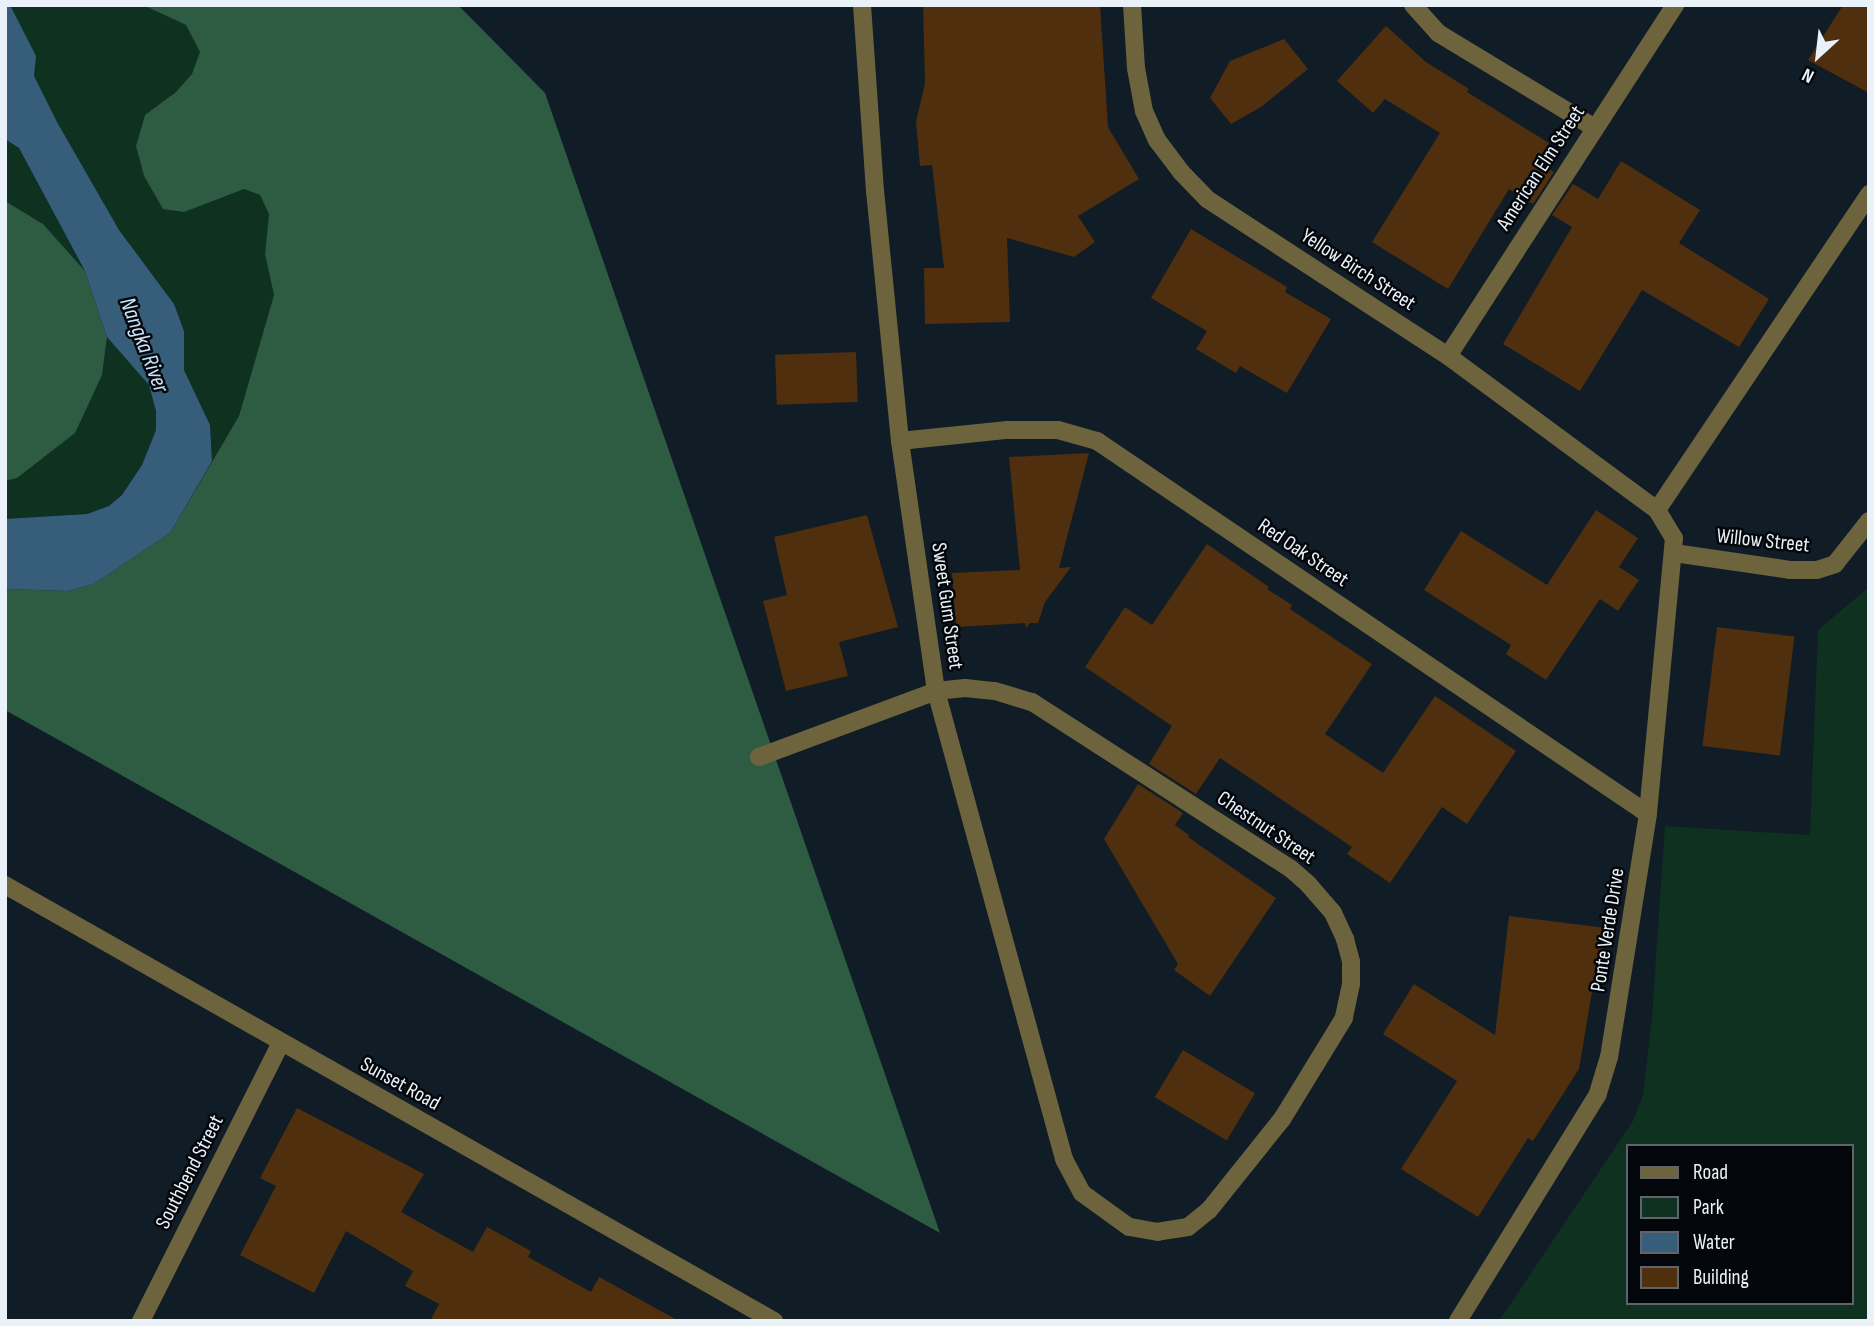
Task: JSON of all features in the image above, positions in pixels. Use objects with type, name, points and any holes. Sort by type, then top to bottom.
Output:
[{"type":"street","name":"Sweet Gum Street","points":[[862,5],[875,191],[900,440],[936,691],[1063,1159],[1082,1194]]},
{"type":"street","name":"Yellow Birch Street","points":[[1132,5],[1136,68],[1144,111],[1157,140],[1181,172],[1207,199],[1448,356],[1657,510]]},
{"type":"street","points":[[1413,5],[1438,33],[1593,127]]},
{"type":"street","name":"American Elm Street","points":[[1448,356],[1593,127],[1675,5]]},
{"type":"street","points":[[1657,510],[1869,194]]},
{"type":"street","name":"Red Oak Street","points":[[900,440],[1007,430],[1059,430],[1097,441],[1648,814]]},
{"type":"street","name":"Ponte Verde Drive","points":[[1458,1321],[1598,1094],[1617,1023],[1648,814],[1674,553],[1674,538],[1657,510]]},
{"type":"street","name":"Willow Street","points":[[1674,553],[1790,570],[1817,570],[1835,564],[1869,521]]},
{"type":"street","name":"Chestnut Street","points":[[759,757],[936,691],[965,688],[995,691],[1032,702],[1291,869],[1319,895],[1333,913],[1345,939],[1351,962],[1351,984],[1344,1018],[1282,1119],[1209,1210],[1188,1227],[1158,1232],[1129,1227],[1082,1194]]},
{"type":"street","name":"Sunset Road","points":[[5,885],[149,964],[281,1043],[774,1321]]},
{"type":"street","name":"Southbend Street","points":[[141,1321],[281,1043]]},
{"type":"green space","points":[[10,5],[143,5],[186,25],[200,52],[193,74],[176,92],[145,115],[136,146],[144,176],[163,209],[244,189],[260,195],[269,214],[265,254],[274,295],[239,416],[212,461],[210,425],[184,370],[184,331],[174,304],[119,230],[57,122],[34,76],[35,56]]},
{"type":"green space","points":[[143,5],[458,5],[545,93],[940,1233],[5,710],[5,589],[68,591],[94,584],[170,533],[239,416],[274,295],[265,254],[269,214],[260,195],[244,189],[184,212],[163,209],[144,176],[136,146],[145,115],[176,92],[192,74],[200,52],[186,25]]},
{"type":"green space","points":[[5,139],[19,148],[85,271],[43,224],[5,201]]},
{"type":"green space","points":[[5,201],[43,224],[85,271],[107,337],[102,375],[75,433],[17,478],[5,481]]},
{"type":"green space","points":[[107,337],[149,385],[156,411],[156,430],[142,465],[122,495],[109,506],[87,514],[5,519],[5,481],[17,478],[102,375]]},
{"type":"green space","points":[[1869,587],[1869,1321],[1499,1321],[1633,1121],[1643,1095],[1652,1017],[1665,826],[1810,835],[1818,630]]},
{"type":"water","name":"Nangka River","points":[[5,5],[10,5],[36,56],[34,76],[57,122],[119,230],[174,304],[184,331],[184,370],[210,425],[212,461],[170,533],[94,584],[68,591],[5,589],[5,519],[87,514],[109,506],[122,495],[142,465],[156,430],[156,411],[149,385],[107,337],[85,271],[19,148],[5,139]]},
{"type":"building","points":[[923,5],[1100,5],[1108,127],[1139,179],[1078,216],[1095,242],[1074,257],[1007,238],[1010,322],[925,324],[924,268],[944,268],[932,165],[920,166],[916,122],[925,83]]},
{"type":"building","points":[[1843,5],[1869,5],[1869,93],[1808,60]]},
{"type":"building","points":[[1386,26],[1426,62],[1469,89],[1467,92],[1549,143],[1537,162],[1554,172],[1533,204],[1509,189],[1448,289],[1372,242],[1440,133],[1385,99],[1373,113],[1337,81]]},
{"type":"building","points":[[1284,39],[1308,69],[1261,107],[1231,124],[1210,98],[1230,61]]},
{"type":"building","points":[[1621,161],[1700,210],[1679,243],[1769,299],[1739,347],[1642,290],[1580,391],[1503,344],[1572,227],[1552,215],[1573,184],[1598,199]]},
{"type":"building","points":[[1191,229],[1287,287],[1285,292],[1331,319],[1287,393],[1240,366],[1236,373],[1196,349],[1207,331],[1151,298]]},
{"type":"building","points":[[856,352],[858,402],[777,405],[775,355]]},
{"type":"building","points":[[1089,453],[1059,568],[1071,567],[1045,602],[1038,623],[1030,623],[1026,628],[1025,623],[956,627],[952,573],[1020,570],[1009,457]]},
{"type":"building","points":[[1596,510],[1638,538],[1619,567],[1639,580],[1618,611],[1600,599],[1546,680],[1506,654],[1511,645],[1424,590],[1461,531],[1547,585]]},
{"type":"building","points":[[867,515],[898,627],[839,642],[848,676],[786,691],[763,601],[787,595],[774,537]]},
{"type":"building","points":[[1207,544],[1292,605],[1290,609],[1372,664],[1325,734],[1383,773],[1435,696],[1516,751],[1467,824],[1442,807],[1390,883],[1347,854],[1352,847],[1220,758],[1196,794],[1149,764],[1172,726],[1085,667],[1125,607],[1152,625]]},
{"type":"building","points":[[1717,627],[1794,637],[1780,756],[1702,746]]},
{"type":"building","points":[[1138,784],[1183,813],[1175,825],[1189,835],[1188,837],[1276,898],[1210,996],[1174,970],[1178,964],[1104,839]]},
{"type":"building","points":[[1509,916],[1606,928],[1599,986],[1593,986],[1579,1069],[1533,1141],[1528,1138],[1478,1217],[1401,1169],[1457,1081],[1383,1034],[1414,984],[1495,1035]]},
{"type":"building","points":[[1183,1050],[1255,1093],[1227,1140],[1155,1097]]},
{"type":"building","points":[[297,1108],[424,1174],[401,1212],[473,1252],[487,1227],[531,1251],[528,1257],[591,1292],[599,1277],[679,1321],[430,1321],[439,1304],[405,1286],[413,1271],[346,1231],[314,1293],[240,1255],[276,1186],[260,1178]]}]
